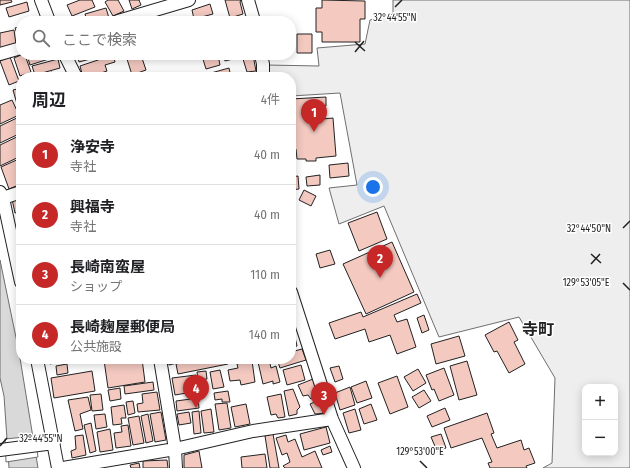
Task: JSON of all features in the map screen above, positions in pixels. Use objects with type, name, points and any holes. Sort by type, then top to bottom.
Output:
[{"type":"street","points":[[41,0],[47,16]]},
{"type":"street","points":[[135,16],[189,0]]},
{"type":"street","points":[[248,0],[253,16]]},
{"type":"street","points":[[0,54],[16,49]]},
{"type":"street","points":[[68,60],[74,72]]},
{"type":"street","points":[[262,60],[263,72]]},
{"type":"street","points":[[16,193],[1,195],[16,260]]},
{"type":"street","points":[[296,307],[332,419],[354,468]]},
{"type":"street","points":[[38,364],[58,468]]},
{"type":"street","points":[[161,364],[175,448],[176,468]]},
{"type":"street","points":[[63,468],[175,448],[254,431],[332,419]]},
{"type":"street","points":[[0,450],[54,443]]},
{"type":"shaded area","points":[[393,0],[630,0],[630,468],[543,468],[552,463],[555,378],[519,317],[439,337],[384,206],[339,224],[329,188],[357,185],[340,93],[296,96],[296,72],[268,72],[267,65],[319,66],[317,48],[365,44],[370,20],[393,14]]},
{"type":"shaded area","points":[[0,260],[16,337],[16,364],[21,364],[38,468],[9,468],[4,396],[0,378]]},
{"type":"pier","points":[[35,436],[38,457],[6,462],[5,439]]},
{"type":"building","points":[[0,0],[11,0],[12,2],[0,5]]},
{"type":"building","points":[[80,0],[92,0],[95,7],[72,16],[67,5]]},
{"type":"building","points":[[108,0],[118,0],[124,11],[113,16],[105,2]]},
{"type":"building","points":[[129,0],[139,0],[141,5],[132,9]]},
{"type":"building","points":[[225,0],[241,0],[240,2],[243,14],[229,16]]},
{"type":"building","points":[[322,0],[365,1],[365,19],[360,19],[360,42],[322,42],[322,32],[316,32],[316,8],[322,8]]},
{"type":"building","points":[[27,2],[29,11],[9,17],[6,8]]},
{"type":"building","points":[[210,4],[213,14],[205,16],[193,16],[192,10]]},
{"type":"building","points":[[106,8],[108,16],[86,16],[85,14]]},
{"type":"building","points":[[14,30],[16,44],[0,49],[0,33]]},
{"type":"building","points":[[297,34],[312,34],[312,53],[297,53]]},
{"type":"building","points":[[10,57],[16,73],[16,82],[9,85],[0,61]]},
{"type":"building","points":[[16,57],[16,60],[27,60],[31,72],[19,72],[14,58]]},
{"type":"building","points":[[28,60],[46,60],[30,65]]},
{"type":"building","points":[[58,60],[60,68],[46,72],[34,72],[32,66]]},
{"type":"building","points":[[98,60],[114,60],[115,62],[105,65],[107,71],[104,72],[82,72],[80,66]]},
{"type":"building","points":[[127,60],[143,60],[146,70],[140,72],[131,72]]},
{"type":"building","points":[[203,60],[219,60],[220,65],[206,69]]},
{"type":"building","points":[[243,60],[254,60],[256,71],[247,72]]},
{"type":"building","points":[[229,68],[230,72],[215,72]]},
{"type":"building","points":[[16,89],[16,100],[13,90]]},
{"type":"building","points":[[326,97],[326,106],[309,107],[311,120],[333,118],[336,156],[316,158],[316,161],[297,159],[296,99]]},
{"type":"building","points":[[12,100],[16,109],[16,116],[0,124],[0,105]]},
{"type":"building","points":[[16,118],[16,135],[0,143],[0,126]]},
{"type":"building","points":[[16,137],[16,158],[0,166],[0,145]]},
{"type":"building","points":[[16,160],[16,186],[9,189],[1,167]]},
{"type":"building","points":[[348,163],[349,176],[330,178],[329,165]]},
{"type":"building","points":[[320,175],[320,185],[307,186],[306,177]]},
{"type":"building","points":[[296,176],[298,176],[299,189],[296,189]]},
{"type":"building","points":[[304,190],[316,196],[311,206],[299,200]]},
{"type":"building","points":[[16,198],[15,213],[12,199]]},
{"type":"building","points":[[377,212],[387,239],[359,251],[348,223]]},
{"type":"building","points":[[392,242],[414,292],[366,314],[343,264]]},
{"type":"building","points":[[330,250],[335,264],[320,268],[316,254]]},
{"type":"building","points":[[417,294],[421,303],[394,315],[397,322],[407,319],[416,347],[397,354],[390,335],[369,342],[365,329],[335,339],[329,323],[361,312],[363,317]]},
{"type":"building","points":[[424,315],[429,330],[422,333],[417,318]]},
{"type":"building","points":[[509,322],[518,340],[514,342],[525,364],[509,373],[497,351],[494,352],[485,335]]},
{"type":"building","points":[[459,336],[465,356],[436,364],[431,344]]},
{"type":"building","points":[[302,349],[306,360],[296,363],[296,351]]},
{"type":"building","points":[[467,361],[477,395],[459,400],[450,366]]},
{"type":"building","points":[[67,364],[68,373],[57,375],[56,366]]},
{"type":"building","points":[[105,364],[143,364],[145,382],[108,388]]},
{"type":"building","points":[[176,364],[228,364],[178,374]]},
{"type":"building","points":[[237,364],[252,364],[255,382],[241,385],[240,380],[230,381],[228,370],[238,368]]},
{"type":"building","points":[[258,364],[270,364],[271,368],[276,366],[280,382],[273,384],[273,381],[263,384]]},
{"type":"building","points":[[279,364],[293,364],[280,368]]},
{"type":"building","points":[[301,365],[305,380],[287,385],[283,370]]},
{"type":"building","points":[[339,366],[343,379],[335,382],[330,368]]},
{"type":"building","points":[[444,368],[454,395],[439,401],[434,389],[432,390],[426,375]]},
{"type":"building","points":[[418,369],[426,383],[413,391],[404,377]]},
{"type":"building","points":[[220,370],[224,387],[213,389],[210,372]]},
{"type":"building","points":[[92,371],[95,391],[54,398],[51,378]]},
{"type":"building","points":[[206,371],[207,379],[198,380],[197,372]]},
{"type":"building","points":[[196,375],[198,391],[175,395],[172,378]]},
{"type":"building","points":[[397,376],[408,407],[390,414],[378,383]]},
{"type":"building","points":[[313,379],[320,396],[311,399],[308,395],[303,396],[298,385]]},
{"type":"building","points":[[366,381],[372,398],[357,403],[351,387]]},
{"type":"building","points":[[153,382],[154,390],[125,394],[124,386]]},
{"type":"building","points":[[350,387],[355,405],[340,410],[335,393]]},
{"type":"building","points":[[120,388],[121,399],[110,401],[108,390]]},
{"type":"building","points":[[293,389],[300,407],[297,410],[297,414],[289,416],[284,391]]},
{"type":"building","points":[[424,390],[431,401],[419,408],[412,397]]},
{"type":"building","points":[[228,391],[230,402],[222,402],[222,399],[215,400],[214,393]]},
{"type":"building","points":[[157,392],[160,410],[138,412],[137,404],[143,403],[142,394]]},
{"type":"building","points":[[101,394],[103,410],[92,411],[90,395]]},
{"type":"building","points":[[281,394],[285,417],[278,418],[276,414],[271,415],[267,397]]},
{"type":"building","points":[[88,397],[91,410],[80,414],[83,429],[75,431],[68,400]]},
{"type":"building","points":[[198,398],[199,408],[177,411],[176,401]]},
{"type":"building","points":[[322,399],[327,413],[315,414],[310,404]]},
{"type":"building","points":[[133,401],[135,413],[128,415],[126,402]]},
{"type":"building","points":[[227,403],[231,428],[219,430],[215,404]]},
{"type":"building","points":[[246,404],[250,424],[235,427],[231,407]]},
{"type":"building","points":[[371,404],[377,420],[364,424],[359,409]]},
{"type":"building","points":[[124,405],[126,418],[121,418],[122,424],[113,425],[111,407]]},
{"type":"building","points":[[445,408],[450,420],[432,427],[427,416]]},
{"type":"building","points":[[211,409],[214,432],[204,433],[201,411]]},
{"type":"building","points":[[355,409],[361,430],[349,433],[343,413]]},
{"type":"building","points":[[199,411],[201,433],[194,434],[192,412]]},
{"type":"building","points":[[161,412],[166,440],[155,442],[150,414]]},
{"type":"building","points":[[189,412],[191,423],[179,425],[177,414]]},
{"type":"building","points":[[487,413],[494,433],[491,434],[497,448],[521,440],[524,450],[529,448],[535,463],[526,466],[527,468],[490,468],[488,463],[492,462],[482,438],[451,448],[444,428]]},
{"type":"building","points":[[105,414],[107,427],[96,429],[94,415]]},
{"type":"building","points":[[148,414],[153,441],[146,443],[141,416]]},
{"type":"building","points":[[139,416],[144,443],[133,445],[128,418]]},
{"type":"building","points":[[91,423],[96,451],[90,453],[84,425]]},
{"type":"building","points":[[128,425],[131,446],[116,448],[114,433],[122,432],[121,426]]},
{"type":"building","points":[[326,427],[330,443],[304,450],[300,434]]},
{"type":"building","points":[[110,429],[113,450],[100,452],[97,432]]},
{"type":"building","points":[[273,434],[279,468],[270,468],[265,436]]},
{"type":"building","points":[[441,434],[446,448],[437,451],[431,437]]},
{"type":"building","points":[[83,435],[86,455],[72,458],[71,451],[76,449],[75,436]]},
{"type":"building","points":[[286,435],[288,442],[295,439],[302,457],[315,451],[322,468],[285,468],[283,466],[290,462],[287,453],[282,455],[276,438]]},
{"type":"building","points":[[330,446],[332,452],[323,455],[321,450]]},
{"type":"building","points":[[199,451],[202,468],[184,468],[184,455]]},
{"type":"building","points":[[265,454],[267,468],[242,468],[241,457]]},
{"type":"building","points":[[167,460],[168,468],[143,468],[143,461]]},
{"type":"building","points":[[139,463],[140,468],[131,468],[130,465]]},
{"type":"place","name":"浄安寺","points":[[314,132]]},
{"type":"place","name":"興福寺","points":[[380,278]]},
{"type":"place","name":"長崎麹屋郵便局","points":[[196,408]]},
{"type":"place","name":"長崎南蛮屋","points":[[324,415]]},
{"type":"district","name":"寺町","points":[[538,329]]}]
